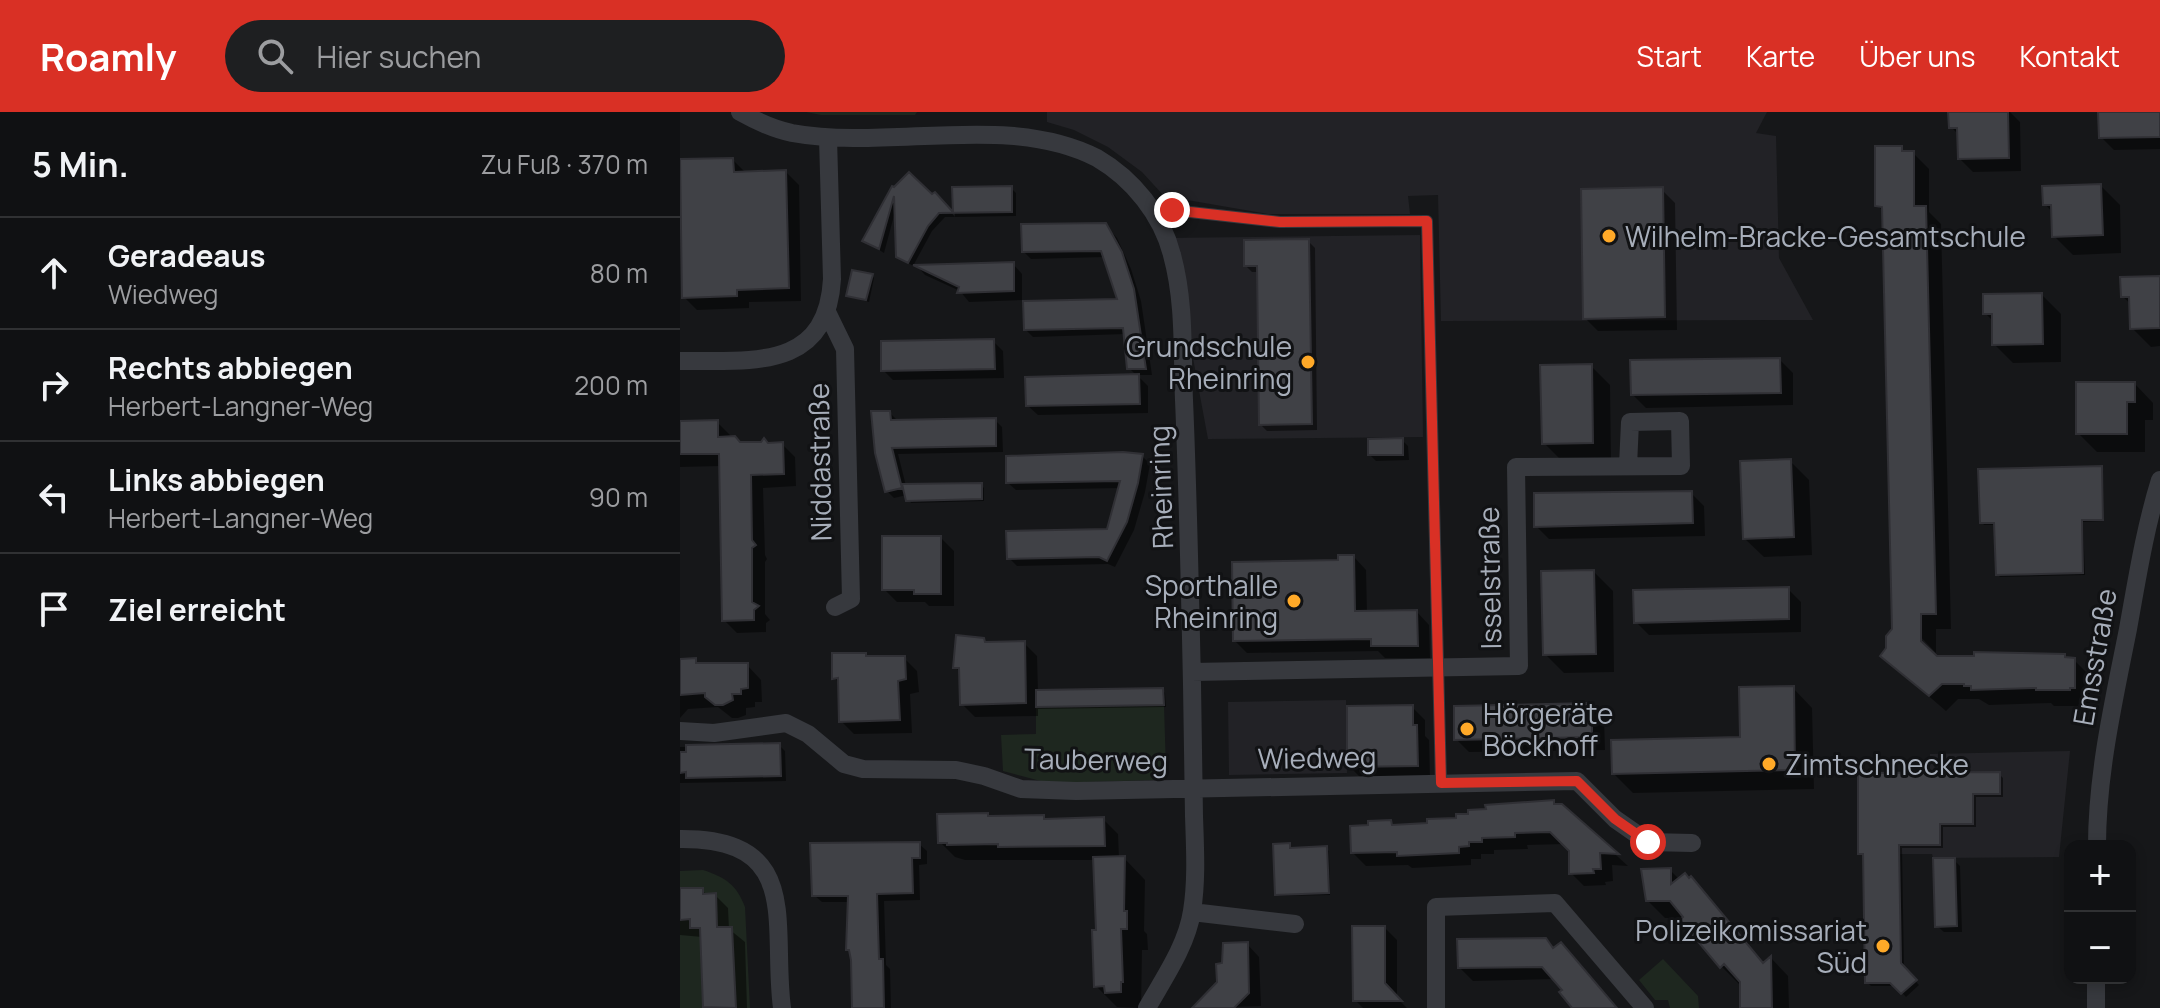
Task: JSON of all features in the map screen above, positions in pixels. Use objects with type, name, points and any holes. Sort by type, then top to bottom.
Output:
[{"type":"street","name":"Rheinring","points":[[740,112],[790,133],[828,138],[980,133],[1051,138],[1109,165],[1134,187],[1167,238],[1180,288],[1190,541],[1195,854],[1192,912],[1178,950],[1147,1008]]},
{"type":"street","name":"Niddastraße","points":[[680,361],[764,360],[787,354],[809,340],[820,327],[827,312],[832,279],[828,138]]},
{"type":"street","points":[[1154,214],[1172,210],[1280,222],[1427,221],[1441,783]]},
{"type":"street","name":"Niddastraße","points":[[827,312],[845,349],[851,599],[835,607]]},
{"type":"street","name":"Isselstraße","points":[[1192,672],[1519,666],[1516,467],[1628,466]]},
{"type":"street","name":"Emsstraße","points":[[2097,840],[2101,784],[2113,709],[2160,480]]},
{"type":"street","name":"Tauberweg","points":[[680,731],[714,733],[786,723],[808,734],[844,764],[881,770],[956,770],[1021,789],[1076,791],[1194,787]]},
{"type":"street","name":"Wiedweg","points":[[1194,787],[1577,781],[1615,819],[1648,842],[1692,843]]},
{"type":"street","points":[[680,839],[731,845],[754,859],[770,879],[778,908],[782,1008]]},
{"type":"street","points":[[1436,1008],[1436,907],[1555,903],[1645,1008]]},
{"type":"street","points":[[1192,912],[1295,924]]},
{"type":"street","points":[[2096,984],[2096,1008]]},
{"type":"shaded area","points":[[806,112],[917,112],[915,115],[821,115]]},
{"type":"shaded area","name":"Wilhelm-Bracke-Gesamtschule","points":[[1047,112],[1767,112],[1756,133],[1776,136],[1779,258],[1813,320],[1441,321],[1438,195],[1408,196],[1410,214],[1268,214],[1164,196],[1142,172],[1108,147],[1074,130],[1047,122]]},
{"type":"shaded area","name":"Grundschule Rheinring","points":[[1420,235],[1423,437],[1208,439],[1180,288],[1167,238]]},
{"type":"shaded area","points":[[1346,700],[1347,773],[1229,775],[1228,702]]},
{"type":"shaded area","points":[[1164,705],[1166,770],[1159,780],[1048,783],[1003,771],[1001,735],[1036,734],[1036,707]]},
{"type":"shaded area","points":[[2070,751],[2059,857],[1933,858],[1932,854],[1858,854],[1858,773],[1930,772],[1930,754]]},
{"type":"shaded area","points":[[703,870],[729,883],[745,907],[750,1008],[680,1008],[680,871]]},
{"type":"shaded area","points":[[1663,959],[1698,996],[1699,1008],[1670,1008],[1668,1000],[1655,1000],[1639,980]]},
{"type":"building","points":[[1948,112],[2008,112],[2009,158],[1958,159],[1957,128],[1949,128]]},
{"type":"building","points":[[2098,112],[2160,112],[2160,137],[2099,138]]},
{"type":"building","points":[[1875,146],[1902,146],[1902,151],[1914,151],[1914,206],[1926,206],[1936,614],[1921,614],[1921,641],[1937,656],[1974,656],[1974,652],[2065,654],[2065,657],[2075,658],[2075,688],[2070,690],[1971,690],[1971,686],[1964,684],[1942,684],[1929,696],[1880,656],[1886,648],[1886,636],[1892,629],[1882,207],[1875,206]]},
{"type":"building","points":[[733,158],[734,172],[786,170],[789,288],[737,290],[737,296],[682,298],[680,159]]},
{"type":"building","points":[[909,172],[932,194],[935,192],[953,212],[952,187],[1012,186],[1012,212],[939,213],[928,226],[908,263],[896,257],[894,196],[879,249],[862,241],[892,186]]},
{"type":"building","points":[[2101,184],[2103,235],[2052,237],[2051,205],[2043,205],[2042,186]]},
{"type":"building","points":[[1663,187],[1665,317],[1583,319],[1581,189]]},
{"type":"building","points":[[1106,223],[1122,252],[1134,289],[1146,369],[1127,369],[1123,328],[1024,330],[1023,301],[1117,299],[1101,251],[1022,252],[1021,224]]},
{"type":"building","points":[[1309,239],[1312,424],[1259,425],[1257,266],[1244,266],[1244,240]]},
{"type":"building","points":[[1014,262],[1014,291],[957,293],[959,287],[913,265]]},
{"type":"building","points":[[852,270],[873,274],[866,300],[846,296]]},
{"type":"building","points":[[2160,276],[2160,328],[2130,329],[2129,297],[2121,297],[2120,277]]},
{"type":"building","points":[[2042,293],[2043,344],[1992,345],[1992,314],[1983,314],[1983,294]]},
{"type":"building","points":[[994,339],[995,369],[881,371],[881,341]]},
{"type":"building","points":[[1780,358],[1781,393],[1631,395],[1630,360]]},
{"type":"building","points":[[1592,364],[1593,443],[1542,444],[1540,365]]},
{"type":"building","points":[[1139,374],[1140,404],[1026,406],[1025,377]]},
{"type":"building","points":[[2076,382],[2135,382],[2135,402],[2127,402],[2127,434],[2076,434]]},
{"type":"building","points":[[871,411],[890,411],[891,420],[996,418],[996,446],[892,448],[902,488],[885,492],[875,453]]},
{"type":"building","points":[[718,420],[718,437],[735,436],[740,442],[761,442],[764,438],[768,443],[783,442],[784,474],[751,475],[752,540],[756,545],[752,548],[752,602],[759,606],[754,610],[754,620],[722,621],[719,454],[680,454],[680,421]]},
{"type":"building","points":[[1403,438],[1403,455],[1368,455],[1368,439]]},
{"type":"building","points":[[1143,454],[1127,522],[1107,561],[1099,557],[1007,559],[1006,531],[1107,529],[1120,481],[1006,483],[1006,456]]},
{"type":"building","points":[[1791,459],[1794,537],[1743,539],[1740,461]]},
{"type":"building","points":[[2102,466],[2103,520],[2082,520],[2083,573],[1996,575],[1994,523],[1980,523],[1978,469]]},
{"type":"building","points":[[982,483],[982,499],[906,501],[902,484]]},
{"type":"building","points":[[1692,491],[1693,523],[1534,527],[1534,493]]},
{"type":"building","points":[[882,536],[941,536],[941,594],[882,590]]},
{"type":"building","name":"Sporthalle Rheinring","points":[[1338,555],[1354,555],[1355,611],[1417,610],[1418,646],[1371,646],[1371,639],[1233,641],[1232,562],[1338,560]]},
{"type":"building","points":[[1594,570],[1596,654],[1543,655],[1541,571]]},
{"type":"building","points":[[1789,587],[1789,619],[1634,623],[1633,590]]},
{"type":"building","points":[[956,635],[984,638],[985,642],[1025,641],[1026,703],[960,705],[959,668],[953,668]]},
{"type":"building","points":[[832,653],[905,656],[906,679],[898,681],[900,720],[839,722],[838,678],[832,679]]},
{"type":"building","points":[[696,658],[696,663],[748,663],[748,688],[741,689],[741,694],[732,694],[733,700],[723,705],[715,705],[705,697],[705,693],[680,695],[680,659]]},
{"type":"building","points":[[1794,686],[1795,770],[1612,774],[1611,740],[1740,737],[1739,687]]},
{"type":"building","points":[[1163,688],[1164,705],[1036,707],[1036,690]]},
{"type":"building","points":[[1592,703],[1592,737],[1454,740],[1454,706]]},
{"type":"building","points":[[1413,705],[1418,766],[1347,767],[1347,706]]},
{"type":"building","points":[[780,743],[781,776],[686,778],[686,772],[680,773],[680,752],[686,752],[686,745]]},
{"type":"building","points":[[2000,772],[2000,794],[1973,794],[1973,824],[1940,824],[1940,845],[1899,845],[1901,963],[1917,980],[1901,994],[1890,983],[1865,983],[1863,854],[1858,854],[1858,773]]},
{"type":"building","points":[[1554,800],[1554,804],[1562,804],[1619,854],[1600,853],[1601,869],[1593,869],[1594,873],[1569,874],[1569,851],[1550,832],[1482,838],[1482,842],[1469,842],[1469,846],[1459,847],[1459,853],[1397,856],[1397,852],[1351,853],[1350,826],[1368,825],[1368,821],[1391,820],[1392,825],[1427,823],[1427,819],[1456,818],[1456,814],[1468,814],[1468,810],[1486,809],[1485,805]]},
{"type":"building","points":[[988,813],[988,816],[1044,815],[1044,819],[1104,817],[1105,846],[998,847],[998,844],[938,843],[937,814]]},
{"type":"building","points":[[920,842],[920,858],[912,858],[913,893],[877,894],[884,1008],[852,1008],[851,960],[849,950],[846,950],[848,896],[812,896],[810,843]]},
{"type":"building","points":[[1290,843],[1290,848],[1327,846],[1329,893],[1275,895],[1273,844]]},
{"type":"building","points":[[1125,856],[1124,911],[1127,911],[1127,929],[1121,929],[1123,982],[1121,992],[1105,993],[1104,986],[1094,987],[1092,930],[1096,930],[1093,857]]},
{"type":"building","points":[[1933,858],[1955,858],[1957,926],[1935,927]]},
{"type":"building","points":[[1671,868],[1671,884],[1685,873],[1689,878],[1691,876],[1763,963],[1771,956],[1772,1008],[1740,1008],[1740,982],[1724,964],[1720,968],[1680,920],[1683,917],[1670,901],[1646,901],[1641,869]]},
{"type":"building","points":[[680,888],[703,888],[703,894],[716,893],[717,927],[732,927],[736,1008],[703,1007],[700,928],[690,928],[690,919],[680,920]]},
{"type":"building","points":[[1352,926],[1385,926],[1385,983],[1402,1001],[1353,1001]]},
{"type":"building","points":[[1546,938],[1553,948],[1561,942],[1617,1008],[1572,1008],[1559,992],[1562,990],[1542,967],[1458,968],[1457,939]]},
{"type":"building","points":[[1248,942],[1249,993],[1234,1008],[1192,1008],[1217,982],[1216,964],[1222,963],[1223,943]]},
{"type":"place","name":"Wilhelm-Bracke-Gesamtschule","points":[[1609,236]]},
{"type":"place","name":"Grundschule Rheinring","points":[[1308,362]]},
{"type":"place","name":"Sporthalle Rheinring","points":[[1294,601]]},
{"type":"place","name":"Hörgeräte Böckhoff","points":[[1467,729]]},
{"type":"place","name":"Zimtschnecke","points":[[1769,764]]},
{"type":"place","name":"Polizeikomissariat Süd","points":[[1883,946]]},
{"type":"route","points":[[1172,210],[1280,222],[1427,221],[1441,783],[1577,781],[1615,819],[1648,842]]}]
